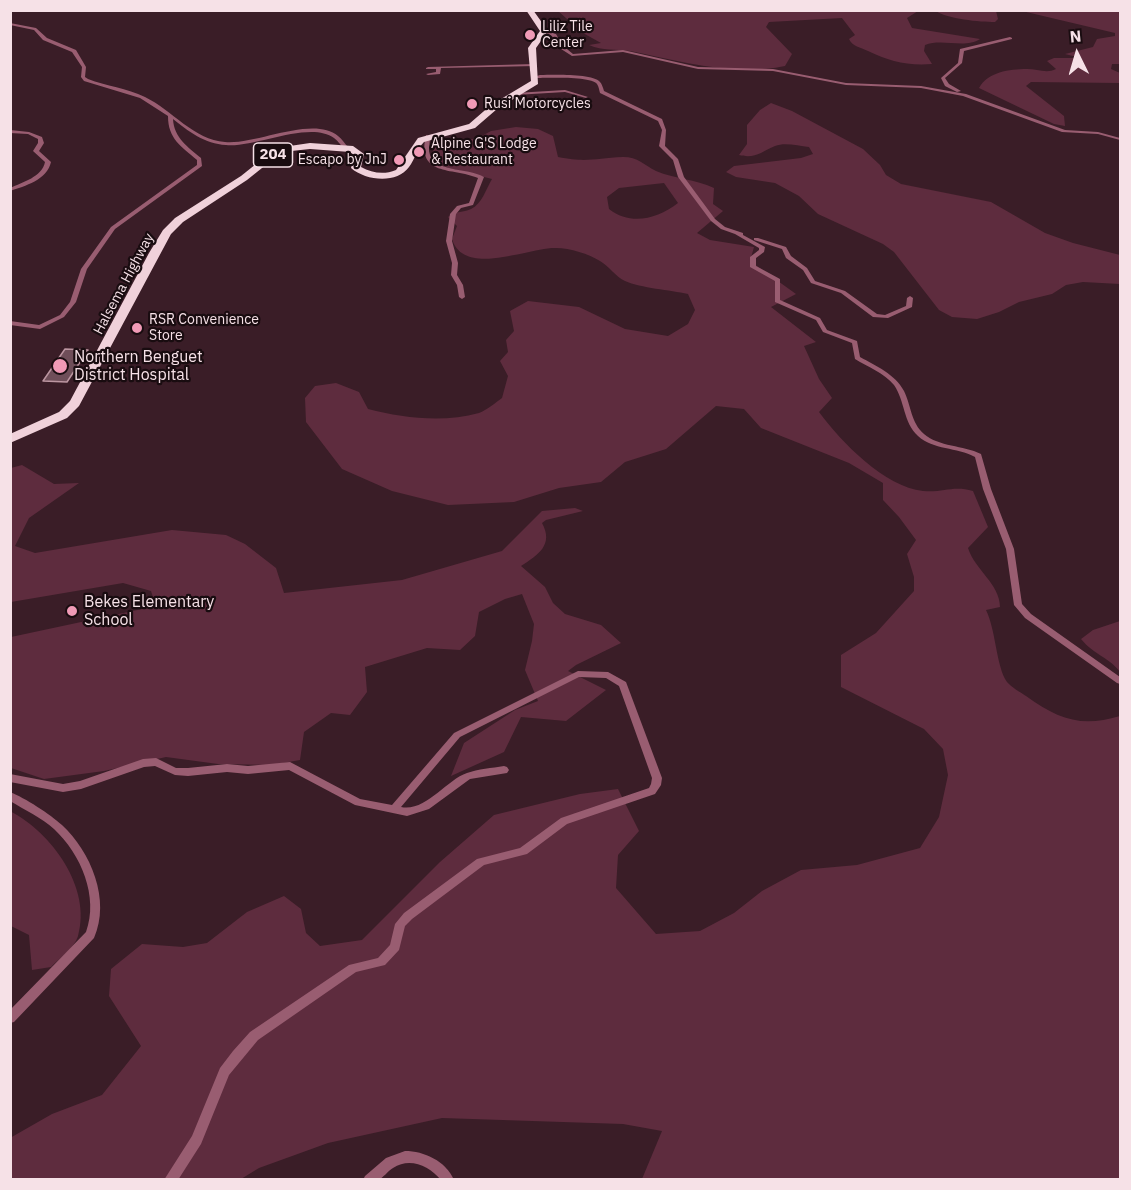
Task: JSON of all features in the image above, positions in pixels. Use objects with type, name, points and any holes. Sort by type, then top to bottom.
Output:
[{"type":"highway","points":[[345,147],[358,151],[356,168],[365,174],[393,175],[405,167],[415,146],[428,136],[472,126],[514,94],[535,82],[532,48],[543,31],[529,10]]},
{"type":"highway","name":"Halsema Highway","points":[[10,439],[63,415],[75,403],[154,253],[171,227],[244,178],[279,150],[295,146],[345,147]]},
{"type":"street","points":[[10,24],[35,29],[45,39],[74,51],[84,67],[83,77],[86,80],[143,98],[201,136],[225,144],[256,142],[314,129],[335,136],[345,147]]},
{"type":"street","points":[[543,31],[554,35],[560,46],[572,55],[622,51],[698,68],[772,70],[846,84],[917,86],[960,94],[1020,113],[1052,128],[1120,139]]},
{"type":"street","points":[[960,94],[947,85],[943,78],[960,63],[962,50],[1010,38]]},
{"type":"street","points":[[428,71],[439,67],[534,65]]},
{"type":"street","points":[[535,77],[563,75],[594,80],[599,84],[602,92],[656,117],[664,130],[662,146],[675,159],[681,177],[713,220],[762,247],[762,251],[753,257],[753,267],[778,280],[777,301],[818,319],[825,331],[853,340],[857,344],[855,354],[857,358],[897,385],[906,414],[920,435],[938,443],[963,448],[978,456],[987,489],[1010,549],[1018,605],[1029,616],[1120,681]]},
{"type":"street","points":[[514,94],[565,92],[586,97]]},
{"type":"street","points":[[10,323],[40,327],[62,316],[73,302],[84,269],[113,228],[200,165],[199,159],[175,140],[169,127],[170,116]]},
{"type":"street","points":[[10,131],[28,133],[40,138],[41,143],[36,151],[48,162],[48,168],[43,174],[10,190]]},
{"type":"street","points":[[428,136],[426,154],[430,162],[454,171],[478,175],[482,179],[471,204],[459,207],[453,214],[449,241],[455,263],[454,275],[460,285],[462,297]]},
{"type":"street","points":[[738,234],[784,248],[788,257],[805,269],[813,282],[843,292],[875,316],[894,315],[909,306],[910,298]]},
{"type":"street","points":[[170,1179],[197,1140],[224,1072],[254,1036],[353,968],[381,962],[395,947],[400,924],[408,916],[481,862],[523,851],[564,821],[652,790],[656,786],[657,778],[623,684],[608,675],[578,674],[458,735],[394,809]]},
{"type":"street","points":[[10,778],[63,788],[81,785],[143,763],[156,762],[175,771],[188,772],[290,766],[358,802],[394,809],[416,810],[426,806],[468,776],[504,770]]},
{"type":"street","points":[[10,796],[58,827],[70,842],[83,862],[92,888],[96,924],[90,935],[10,1018]]},
{"type":"street","points":[[369,1179],[405,1155],[417,1155],[445,1173],[448,1179]]},
{"type":"shaded area","points":[[558,11],[918,11],[907,18],[912,28],[980,39],[967,43],[925,45],[924,51],[932,64],[914,64],[891,60],[855,45],[849,39],[855,35],[842,18],[769,22],[766,27],[792,54],[785,66],[746,70],[726,69],[630,51],[594,47],[589,45],[601,43],[583,33]]},
{"type":"shaded area","points":[[936,11],[996,11],[998,19],[995,22],[973,21]]},
{"type":"shaded area","points":[[1022,11],[1120,11],[1120,64],[1112,64],[1111,69],[1120,73],[1120,83],[1031,82],[1026,86],[1064,116],[1065,126],[1054,124],[979,88],[988,78],[1006,71],[1056,69],[1047,61],[1054,58],[1081,58],[1065,54],[1093,47],[1097,39],[1115,36],[1115,33]]},
{"type":"shaded area","points":[[771,103],[792,111],[863,149],[880,165],[886,175],[901,184],[991,202],[1045,233],[1120,255],[1120,284],[1083,282],[1066,285],[1052,294],[1019,302],[977,319],[952,317],[939,310],[894,252],[883,244],[818,214],[799,196],[775,183],[736,177],[726,172],[734,166],[801,158],[813,154],[809,147],[783,144],[754,155],[739,155],[747,144],[747,125],[760,110]]},
{"type":"shaded area","points":[[516,127],[538,129],[553,136],[558,157],[584,160],[628,157],[663,174],[714,188],[713,204],[723,211],[697,233],[710,240],[754,247],[750,261],[796,294],[771,307],[816,342],[804,346],[819,379],[832,398],[819,412],[828,424],[865,461],[879,472],[909,488],[923,491],[966,489],[973,491],[988,527],[968,548],[971,556],[992,584],[999,599],[1000,607],[986,610],[1000,667],[1007,682],[1060,716],[1093,721],[1120,716],[1120,1179],[642,1179],[662,1131],[623,1124],[442,1118],[328,1143],[259,1168],[241,1179],[11,1180],[10,1138],[52,1114],[102,1095],[141,1046],[109,996],[111,969],[142,944],[183,947],[207,943],[247,912],[284,896],[301,909],[306,933],[320,946],[362,940],[440,862],[494,815],[580,794],[618,789],[639,831],[618,855],[616,888],[656,934],[700,931],[734,913],[762,891],[801,870],[857,865],[920,848],[939,817],[948,775],[943,749],[924,729],[841,687],[841,655],[876,633],[914,591],[914,577],[907,554],[916,540],[883,500],[883,483],[849,463],[761,428],[744,409],[716,406],[666,449],[625,462],[601,482],[559,488],[514,502],[448,505],[392,491],[342,469],[306,422],[305,398],[315,386],[336,383],[359,392],[368,409],[395,415],[437,419],[465,416],[485,410],[502,398],[508,376],[500,361],[508,352],[506,340],[514,331],[510,311],[528,301],[579,307],[625,329],[668,336],[688,324],[695,310],[688,294],[625,281],[600,261],[579,252],[556,248],[483,259],[470,257],[459,251],[452,239],[457,226],[448,217],[475,207],[492,179],[445,167],[430,157],[436,145],[478,138],[491,131]],"holes":[[[664,183],[678,203],[653,216],[635,219],[609,209],[607,197],[619,188]]]},
{"type":"shaded area","points":[[22,465],[54,484],[79,483],[29,518],[15,546],[35,553],[172,530],[226,535],[245,544],[276,568],[284,593],[402,580],[502,551],[542,511],[575,508],[583,511],[542,523],[546,537],[545,543],[533,558],[521,566],[545,587],[553,603],[565,614],[601,625],[621,643],[568,671],[606,690],[566,721],[521,717],[504,752],[451,776],[464,743],[515,710],[538,701],[525,670],[534,624],[522,594],[505,599],[479,612],[475,636],[460,650],[427,648],[365,667],[367,692],[350,715],[331,713],[304,732],[300,760],[271,765],[218,764],[166,757],[104,771],[44,779],[11,768],[11,637],[156,606],[151,591],[123,583],[11,602],[11,468]]},
{"type":"shaded area","points":[[1120,621],[1120,672],[1081,639],[1093,630]]},
{"type":"shaded area","points":[[10,811],[26,821],[54,848],[74,881],[79,899],[81,918],[78,936],[70,949],[51,967],[32,970],[29,935],[11,926]]},
{"type":"building","name":"Northern Benguet District Hospital","points":[[65,349],[88,350],[67,382],[43,381]]},
{"type":"place","name":"Liliz Tile Center","points":[[530,35]]},
{"type":"place","name":"Rusi Motorcycles","points":[[472,104]]},
{"type":"place","name":"Alpine G'S Lodge & Restaurant","points":[[419,152]]},
{"type":"place","name":"Escapo by JnJ","points":[[399,160]]},
{"type":"place","name":"RSR Convenience Store","points":[[137,328]]},
{"type":"place","name":"Northern Benguet District Hospital","points":[[60,366]]},
{"type":"place","name":"Bekes Elementary School","points":[[72,611]]}]
